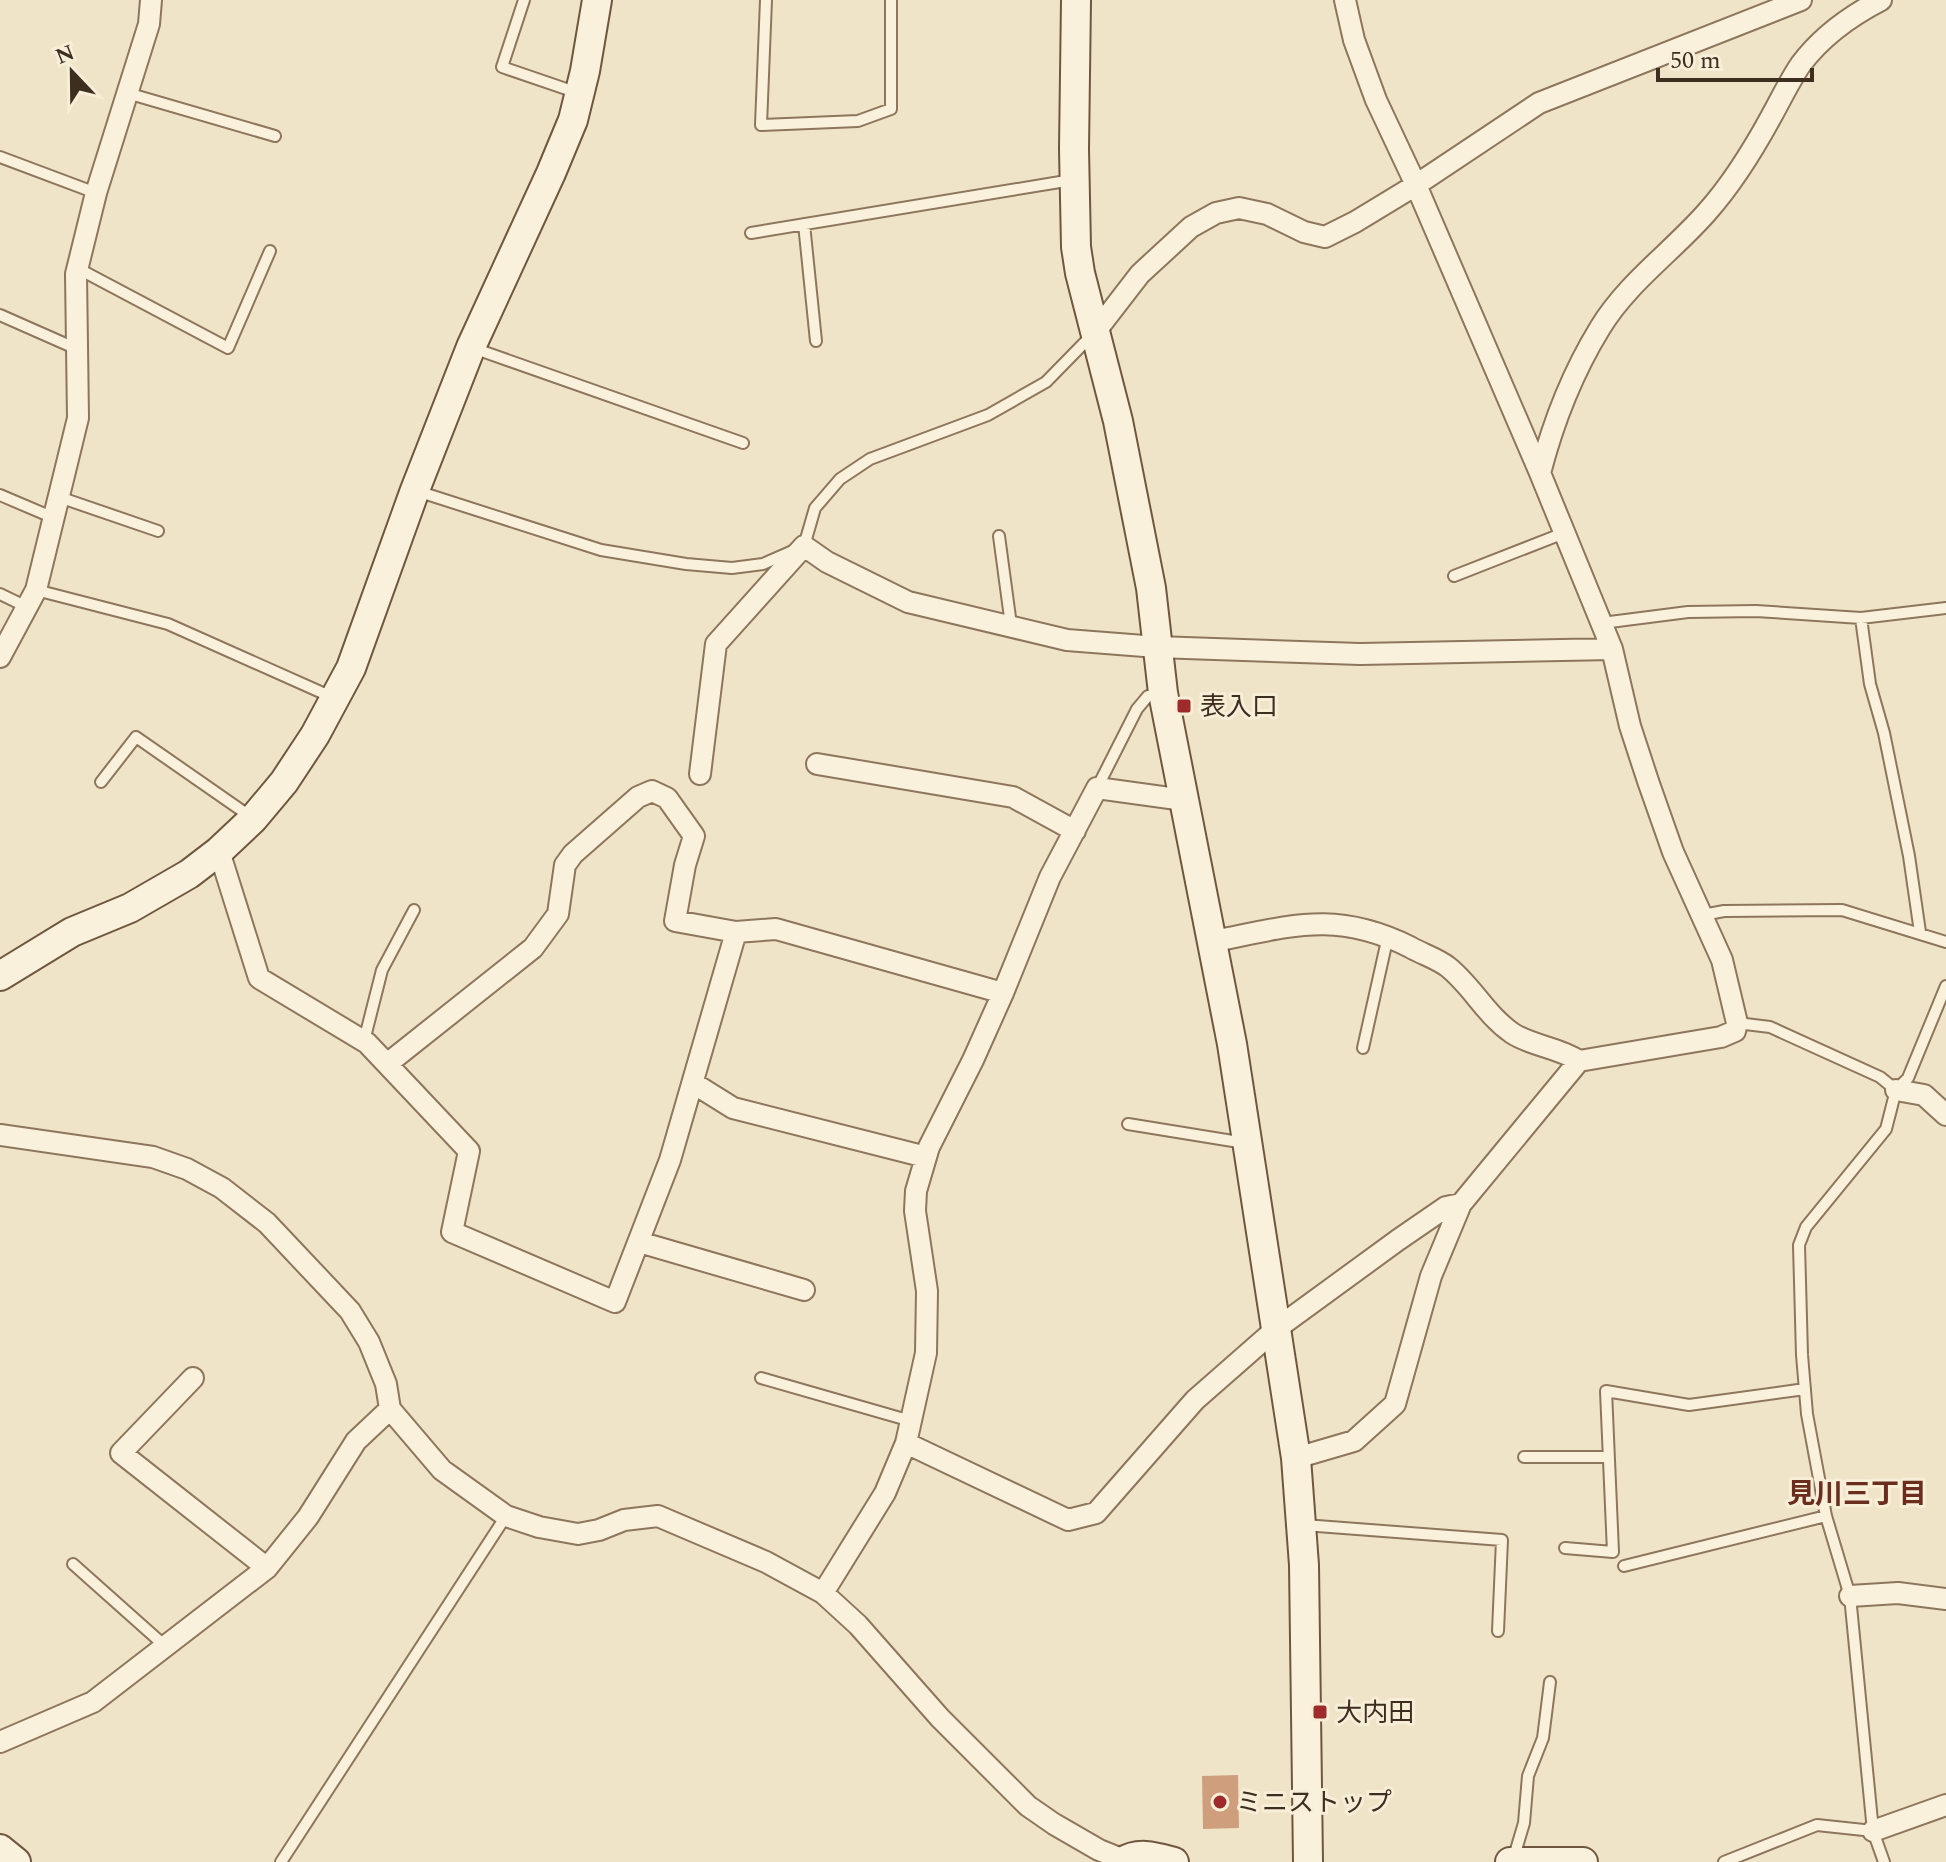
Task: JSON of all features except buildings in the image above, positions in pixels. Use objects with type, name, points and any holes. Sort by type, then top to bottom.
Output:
[{"type":"street","points":[[0,657],[32,598],[78,418],[77,268],[96,193],[149,24],[151,0]]},
{"type":"street","points":[[0,976],[72,932],[162,891],[219,851],[253,819],[284,782],[315,735],[351,668],[471,347],[573,120],[597,0]]},
{"type":"street","points":[[1076,0],[1076,247],[1126,458],[1151,588],[1163,693],[1214,941],[1296,1458],[1302,1524],[1308,1862]]},
{"type":"street","points":[[1296,1458],[1354,1441],[1395,1404],[1431,1276],[1461,1204],[1579,1061],[1721,1037],[1735,1031],[1737,1023],[1722,960],[1673,852],[1648,781],[1630,726],[1612,649],[1540,473],[1416,185],[1376,100],[1354,40],[1345,0]]},
{"type":"street","points":[[1096,331],[1140,274],[1191,227],[1216,213],[1239,208],[1267,214],[1304,232],[1325,237],[1416,185],[1539,103],[1801,0]]},
{"type":"street","points":[[1540,473],[1548,442],[1565,400],[1601,326],[1628,291],[1707,212],[1756,142],[1801,64],[1852,14],[1881,0]]},
{"type":"street","points":[[700,774],[716,644],[804,546],[827,562],[908,602],[1067,640],[1157,647],[1360,654],[1612,649]]},
{"type":"street","points":[[817,764],[1013,797],[1075,831]]},
{"type":"street","points":[[823,1593],[885,1493],[906,1443],[926,1353],[927,1291],[915,1211],[916,1191],[926,1157],[1003,993],[1050,877],[1097,788],[1184,800]]},
{"type":"street","points":[[387,1064],[533,948],[558,914],[565,865],[573,854],[638,797],[652,791],[667,798],[694,836],[685,865],[675,921],[736,932],[776,929],[1003,993]]},
{"type":"street","points":[[219,851],[259,978],[364,1041],[469,1151],[452,1232],[615,1302],[670,1160],[736,932]]},
{"type":"street","points":[[1214,941],[1325,922],[1388,936],[1448,967],[1494,1018],[1515,1035],[1565,1051],[1579,1061]]},
{"type":"street","points":[[693,1083],[733,1108],[926,1157]]},
{"type":"street","points":[[1896,1090],[1924,1095],[1946,1115]]},
{"type":"street","points":[[0,1135],[153,1157],[187,1169],[222,1188],[267,1223],[350,1311],[369,1342],[386,1384],[390,1409],[442,1470],[506,1516],[539,1527],[578,1534],[624,1520],[658,1516],[766,1562],[823,1593],[858,1625],[940,1718],[1028,1806],[1099,1850],[1123,1861],[1149,1856],[1174,1862]]},
{"type":"street","points":[[906,1443],[1068,1520],[1096,1513],[1195,1400],[1276,1329],[1410,1231],[1446,1207],[1461,1204]]},
{"type":"street","points":[[639,1242],[804,1290]]},
{"type":"street","points":[[193,1378],[121,1453],[267,1568]]},
{"type":"street","points":[[0,1742],[93,1702],[267,1568],[308,1517],[356,1441],[390,1409]]},
{"type":"street","points":[[1850,1596],[1898,1593],[1946,1599]]},
{"type":"street","points":[[1873,1831],[1946,1805]]},
{"type":"street","points":[[0,1849],[16,1862]]},
{"type":"street","points":[[1511,1862],[1583,1862]]},
{"type":"lane","points":[[524,0],[502,67],[580,94]]},
{"type":"lane","points":[[766,0],[761,125],[858,121],[891,109],[891,0]]},
{"type":"lane","points":[[127,93],[275,136]]},
{"type":"lane","points":[[0,157],[96,193]]},
{"type":"lane","points":[[751,233],[1074,179]]},
{"type":"lane","points":[[804,224],[816,341]]},
{"type":"lane","points":[[77,268],[228,348],[270,251]]},
{"type":"lane","points":[[0,315],[77,349]]},
{"type":"lane","points":[[415,490],[601,550],[732,568],[763,564],[804,546],[815,508],[840,479],[870,459],[988,415],[1046,382],[1096,331]]},
{"type":"lane","points":[[471,347],[743,443]]},
{"type":"lane","points":[[0,495],[54,518]]},
{"type":"lane","points":[[59,497],[158,531]]},
{"type":"lane","points":[[1454,576],[1564,533]]},
{"type":"lane","points":[[999,536],[1011,625]]},
{"type":"lane","points":[[0,594],[168,624],[334,698]]},
{"type":"lane","points":[[1602,623],[1688,612],[1756,611],[1861,618],[1946,608]]},
{"type":"lane","points":[[1861,618],[1870,684],[1887,748],[1909,856],[1920,932]]},
{"type":"lane","points":[[1097,788],[1137,709],[1148,696],[1163,693]]},
{"type":"lane","points":[[101,782],[136,737],[253,819]]},
{"type":"lane","points":[[364,1041],[382,970],[414,910]]},
{"type":"lane","points":[[1703,915],[1724,911],[1842,910],[1946,942]]},
{"type":"lane","points":[[1363,1048],[1388,936]]},
{"type":"lane","points":[[1884,1862],[1873,1831],[1850,1596],[1826,1516],[1814,1455],[1805,1389],[1799,1245],[1806,1227],[1886,1129],[1896,1090],[1908,1078],[1946,986]]},
{"type":"lane","points":[[1737,1023],[1770,1027],[1880,1077],[1896,1090]]},
{"type":"lane","points":[[1128,1124],[1247,1143]]},
{"type":"lane","points":[[761,1378],[911,1421]]},
{"type":"lane","points":[[1565,1548],[1613,1552],[1606,1391],[1689,1405],[1805,1389]]},
{"type":"lane","points":[[1524,1457],[1609,1457]]},
{"type":"lane","points":[[281,1862],[506,1516]]},
{"type":"lane","points":[[1624,1566],[1826,1516]]},
{"type":"lane","points":[[1302,1524],[1502,1540],[1498,1631]]},
{"type":"lane","points":[[73,1564],[165,1646]]},
{"type":"lane","points":[[1511,1862],[1524,1823],[1528,1776],[1543,1738],[1550,1682]]},
{"type":"lane","points":[[1724,1862],[1817,1825],[1873,1831]]},
{"type":"place","name":"表入口","points":[[1184,706]]},
{"type":"place","name":"大内田","points":[[1320,1712]]},
{"type":"place","name":"ミニストップ","points":[[1220,1802]]},
{"type":"district","name":"見川三丁目","points":[[1857,1493]]}]
